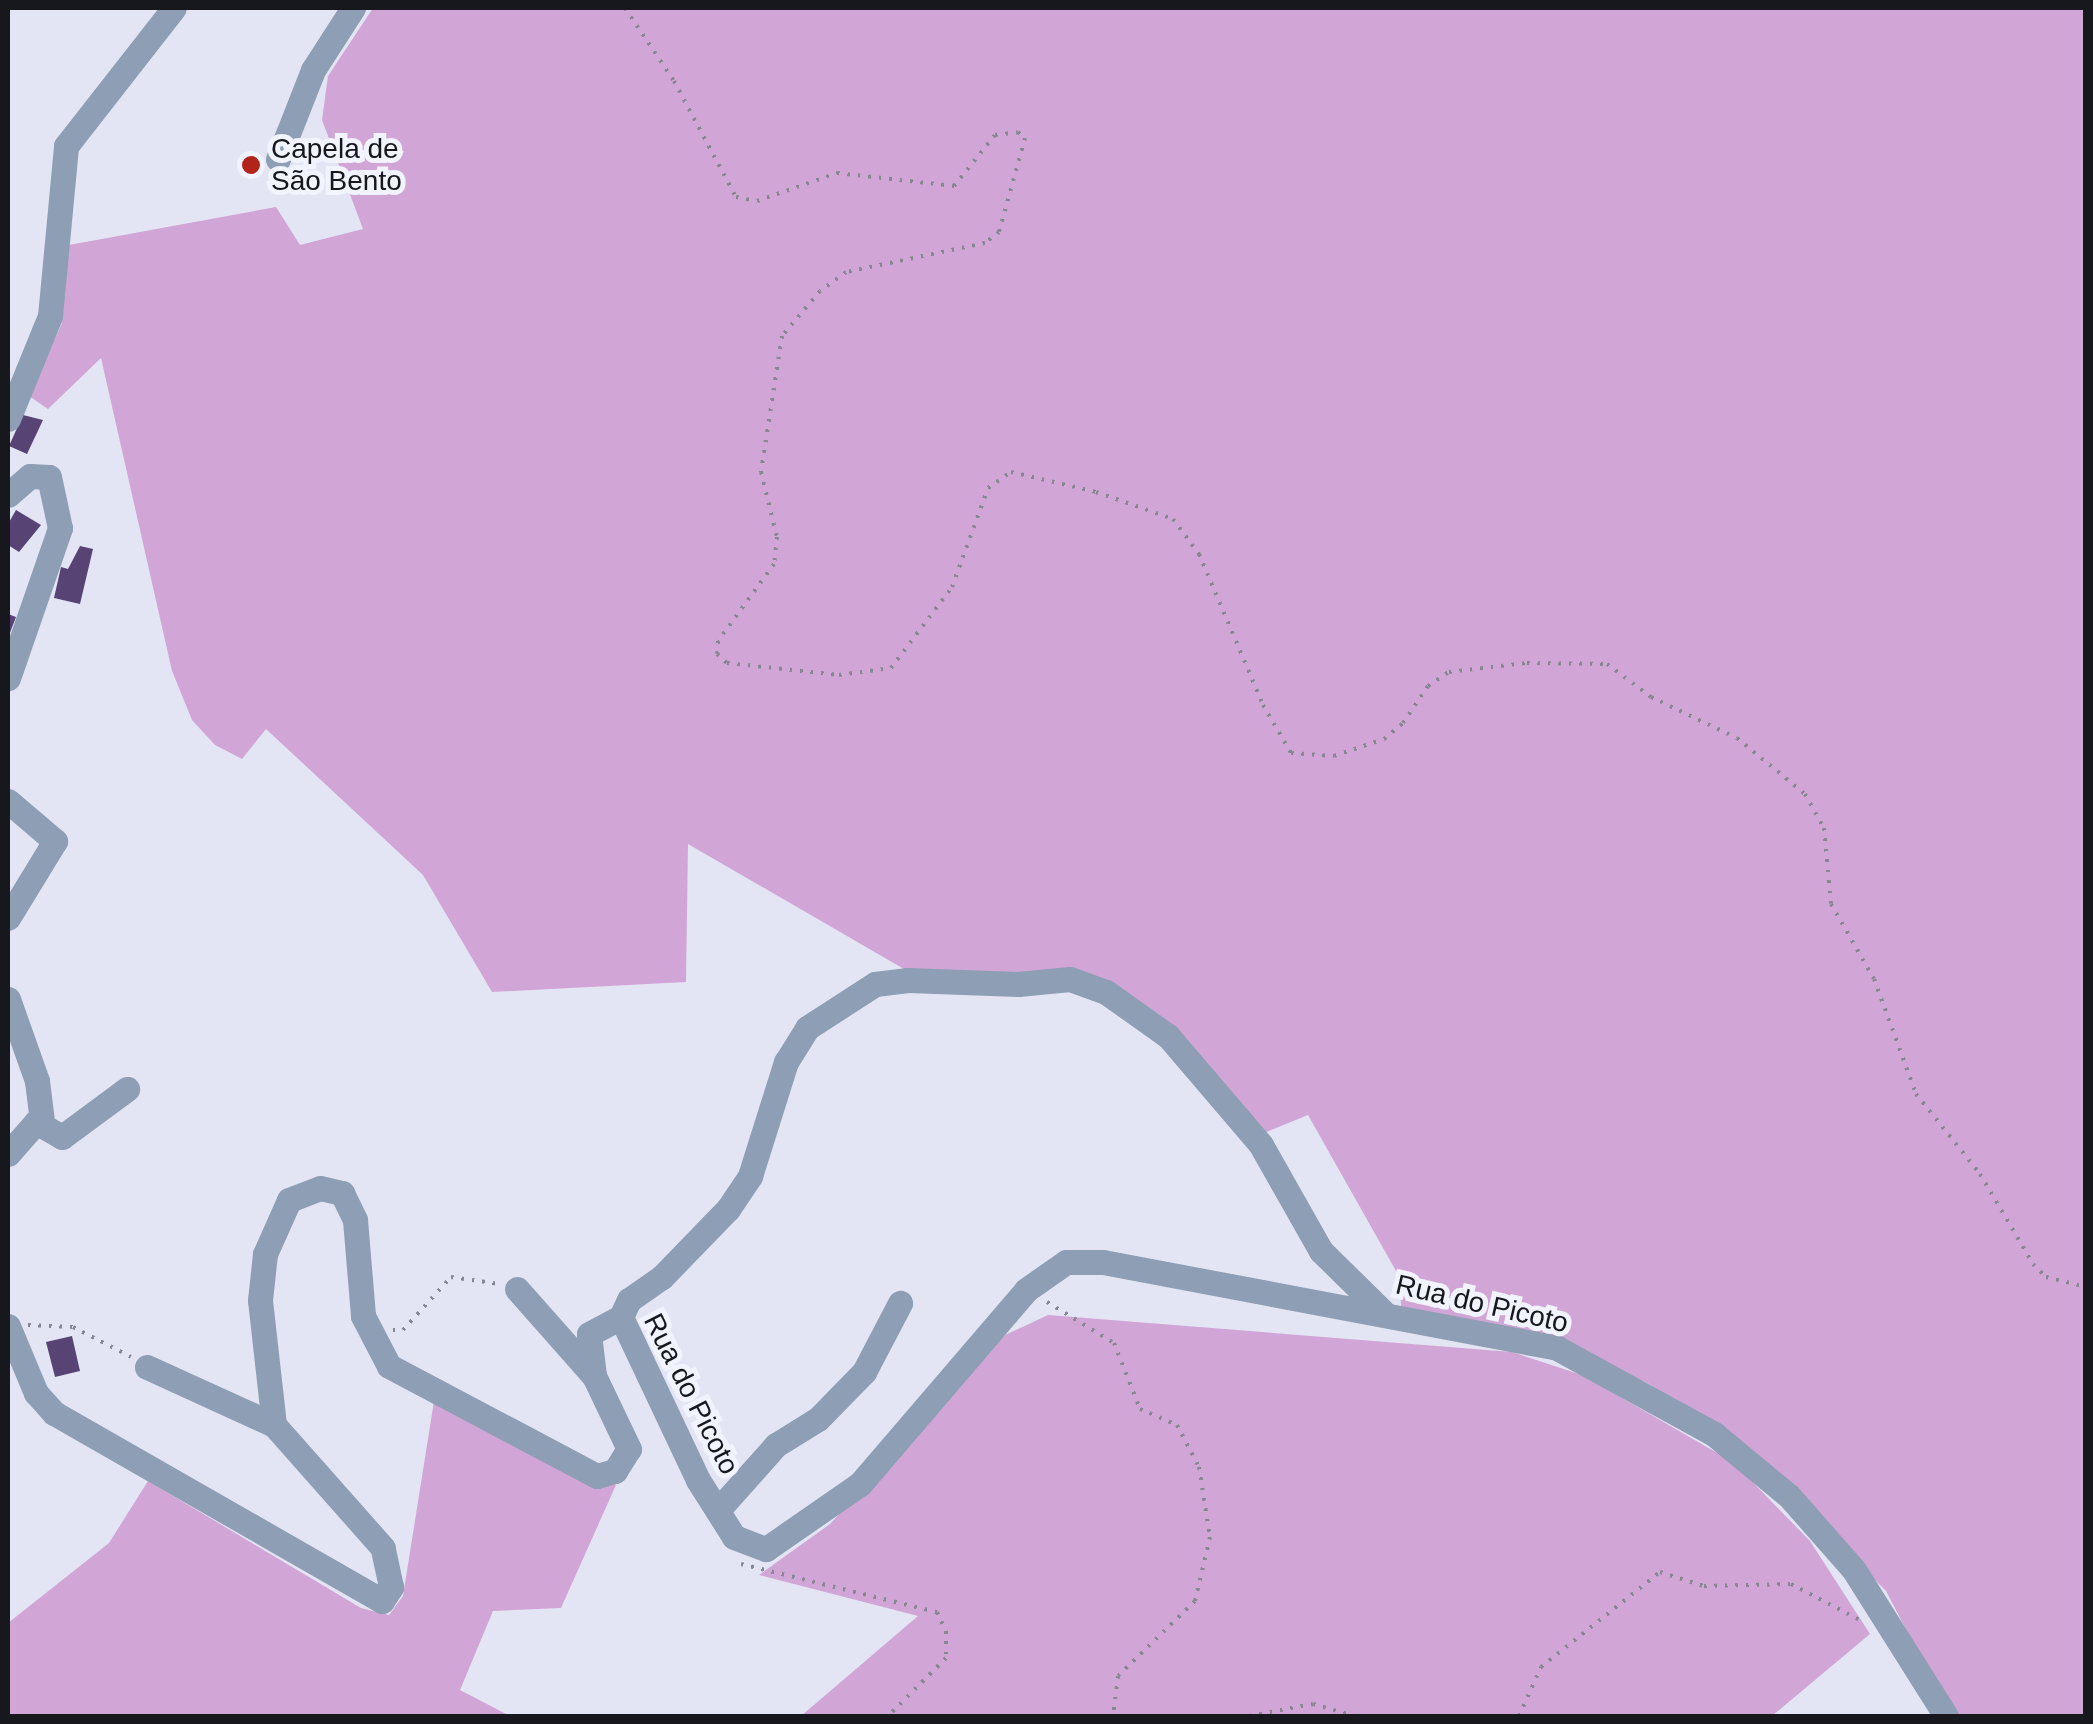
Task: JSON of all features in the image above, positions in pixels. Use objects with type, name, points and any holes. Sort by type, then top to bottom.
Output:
[{"type":"street","points":[[8,419],[50,316],[66,146],[174,8]]},
{"type":"street","points":[[278,159],[313,70],[353,8]]},
{"type":"street","points":[[8,494],[30,476],[49,477],[60,528],[8,678]]},
{"type":"street","points":[[8,800],[55,842],[8,918]]},
{"type":"street","points":[[8,896],[33,844],[27,819]]},
{"type":"street","points":[[621,1317],[629,1300],[662,1278],[728,1210],[750,1176],[786,1062],[806,1028],[875,984],[908,980],[1018,984],[1070,979],[1121,1003],[1168,1036],[1261,1144],[1322,1252],[1382,1310]]},
{"type":"street","points":[[8,999],[37,1082],[42,1121],[62,1136],[127,1089]]},
{"type":"street","points":[[8,1154],[42,1121]]},
{"type":"street","name":"Rua do Picoto","points":[[274,1425],[260,1300],[265,1254],[289,1200],[320,1188],[342,1194],[355,1220],[356,1277],[367,1323],[389,1366],[597,1476],[615,1471],[629,1449],[594,1376],[590,1334],[621,1317],[734,1537],[766,1549],[860,1484],[1026,1290],[1066,1262],[1102,1262],[1258,1295],[1382,1310],[1557,1348],[1714,1434],[1789,1496],[1854,1570],[1946,1716]]},
{"type":"street","points":[[518,1289],[594,1376]]},
{"type":"street","points":[[718,1510],[776,1445],[818,1418],[864,1372],[900,1303]]},
{"type":"street","points":[[8,1328],[36,1393],[54,1413],[382,1601],[390,1587],[383,1548],[274,1425],[146,1367]]},
{"type":"path","points":[[625,8],[674,81],[736,196],[757,202],[837,172],[954,186],[995,135],[1018,132],[1025,138],[999,232],[986,243],[846,272],[820,291],[782,336],[761,472],[777,537],[774,564],[718,642],[717,654],[727,663],[839,675],[891,668],[952,587],[988,488],[1011,472],[1096,492],[1174,520],[1199,554],[1262,705],[1291,753],[1334,756],[1384,739],[1428,686],[1449,672],[1527,662],[1607,664],[1651,696],[1737,738],[1805,794],[1824,828],[1831,904],[1874,978],[1916,1094],[1980,1174],[2033,1264],[2046,1276],[2086,1287]]},
{"type":"path","points":[[367,1323],[403,1330],[451,1276],[492,1282]]},
{"type":"path","points":[[1026,1290],[1114,1343],[1140,1409],[1177,1425],[1200,1467],[1210,1537],[1195,1601],[1118,1676],[1113,1716]]},
{"type":"path","points":[[8,1328],[50,1322],[73,1327],[146,1367]]},
{"type":"path","points":[[734,1537],[735,1556],[757,1571],[937,1612],[946,1631],[946,1658],[888,1716]]},
{"type":"path","points":[[1519,1716],[1542,1667],[1660,1572],[1704,1586],[1792,1584],[1892,1630]]},
{"type":"path","points":[[1250,1716],[1313,1704],[1356,1716]]},
{"type":"shaded area","points":[[373,8],[2085,8],[2085,1716],[1951,1716],[1886,1591],[1753,1458],[1649,1384],[1543,1334],[1401,1307],[1400,1278],[1308,1115],[1264,1133],[1094,982],[904,969],[688,844],[686,982],[492,992],[423,875],[266,729],[242,759],[215,745],[192,720],[172,671],[101,358],[48,409],[29,396],[62,323],[69,245],[276,207],[300,245],[363,229],[322,120],[328,76]]},
{"type":"shaded area","points":[[1048,1315],[1512,1352],[1582,1375],[1733,1462],[1810,1541],[1870,1634],[1772,1716],[801,1716],[918,1616],[759,1575],[830,1524],[1005,1335]]},
{"type":"shaded area","points":[[434,1401],[616,1485],[561,1608],[493,1611],[460,1690],[510,1716],[8,1716],[8,1623],[109,1543],[148,1481],[361,1608],[389,1615],[403,1596]]},
{"type":"building","name":"Capela de São Bento","points":[[258,155],[260,168],[244,172],[241,161]]},
{"type":"building","points":[[23,415],[43,420],[27,454],[9,446]]},
{"type":"building","points":[[16,510],[41,525],[19,552],[8,545],[8,524]]},
{"type":"building","points":[[80,546],[93,549],[80,604],[54,598],[61,567],[68,569]]},
{"type":"building","points":[[8,614],[16,617],[8,638]]},
{"type":"building","points":[[72,1336],[80,1371],[55,1377],[46,1342]]},
{"type":"place","name":"Capela de São Bento","points":[[251,165]]}]
